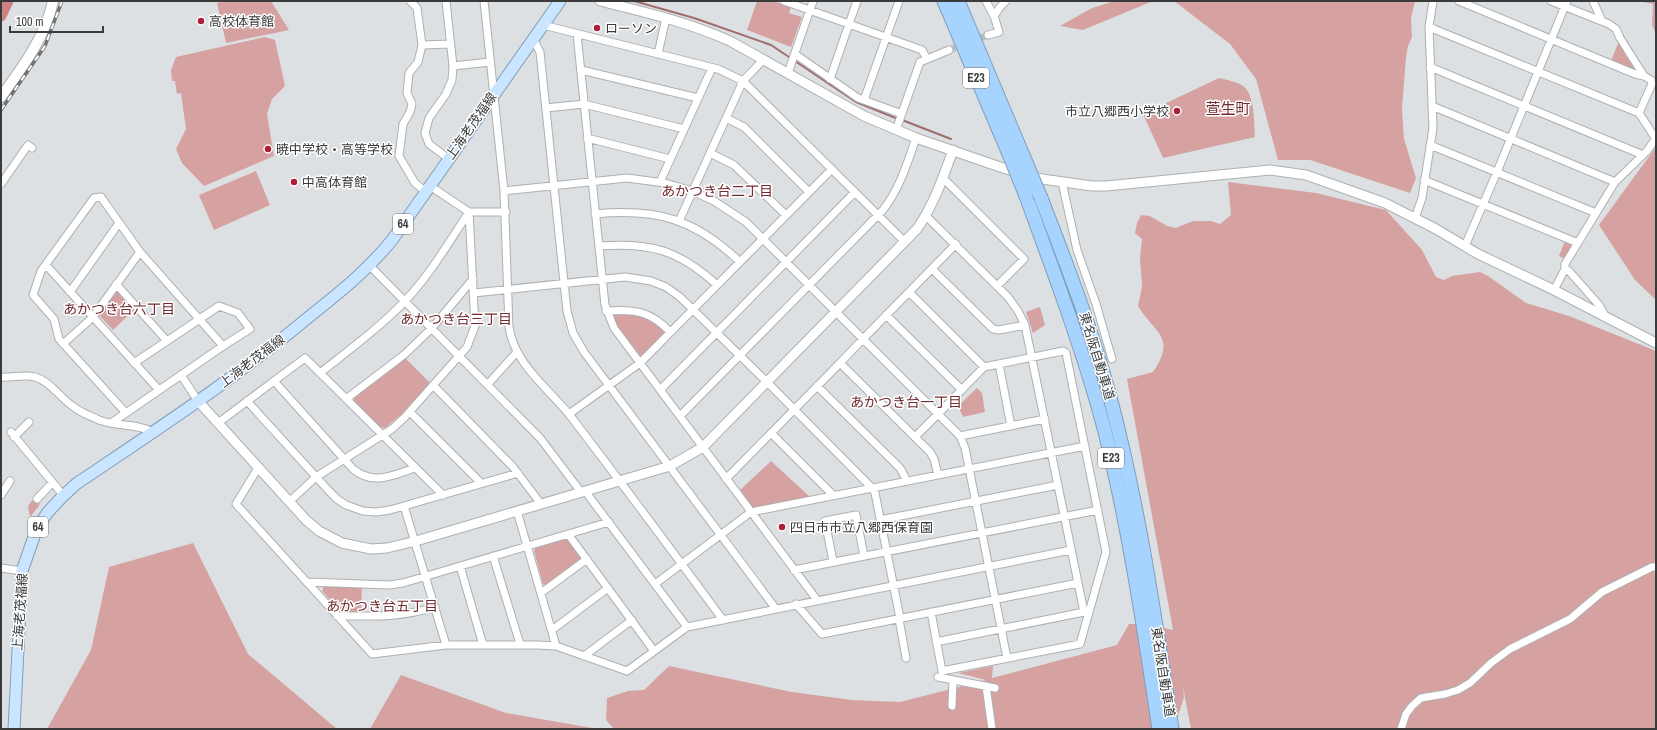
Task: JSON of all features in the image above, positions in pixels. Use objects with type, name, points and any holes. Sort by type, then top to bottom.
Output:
[{"type":"highway","points":[[936,1],[994,105]]},
{"type":"highway","name":"東名阪自動車道","points":[[944,1],[994,105],[1015,154],[1041,198],[1079,299],[1110,396],[1132,489],[1151,592],[1172,729]]},
{"type":"highway","name":"東名阪自動車道","points":[[958,1],[994,105]]},
{"type":"highway","points":[[965,1],[994,105]]},
{"type":"highway","name":"東名阪自動車道","points":[[1015,154],[1026,196],[1068,312],[1104,428],[1127,536],[1160,729]]},
{"type":"highway","points":[[1166,692],[1175,729]]},
{"type":"main road","points":[[1,97],[38,40],[48,19],[53,1]]},
{"type":"main road","name":"上海老茂福線","points":[[14,729],[22,570],[38,528],[48,512],[76,484],[198,401],[288,335],[370,266],[392,240],[560,1]]},
{"type":"street","points":[[410,1],[417,8],[422,45],[418,62],[409,73],[408,95],[412,104],[410,112],[403,124],[399,156],[416,183],[469,212],[506,212]]},
{"type":"street","points":[[446,1],[453,75],[450,86],[429,118],[425,132],[429,144],[449,158]]},
{"type":"street","points":[[484,1],[506,212],[509,327],[516,353],[569,414],[723,620]]},
{"type":"street","points":[[600,1],[666,18],[710,32],[764,59],[864,116],[899,121]]},
{"type":"street","points":[[784,1],[922,50],[927,59]]},
{"type":"street","points":[[788,73],[813,1]]},
{"type":"street","points":[[830,79],[857,1]]},
{"type":"street","points":[[864,100],[899,1]]},
{"type":"street","points":[[986,1],[994,16],[999,32],[988,35]]},
{"type":"street","points":[[994,16],[1006,1]]},
{"type":"street","points":[[1415,218],[1422,198],[1433,128],[1428,27],[1432,1]]},
{"type":"street","points":[[1459,1],[1635,74],[1654,78],[1639,113]]},
{"type":"street","points":[[1552,1],[1566,4],[1616,28],[1620,38],[1644,76]]},
{"type":"street","points":[[1593,1],[1602,21]]},
{"type":"street","points":[[1465,246],[1566,4]]},
{"type":"street","points":[[658,54],[666,18]]},
{"type":"street","points":[[543,25],[712,68],[743,81],[905,242]]},
{"type":"street","points":[[1428,27],[1639,113],[1656,139],[1643,155],[1615,182],[1565,264],[1565,269],[1554,290]]},
{"type":"street","points":[[577,34],[606,311],[614,328],[817,600]]},
{"type":"street","points":[[533,39],[540,52],[567,311],[573,333],[580,346],[609,386],[776,609]]},
{"type":"street","points":[[422,45],[450,44]]},
{"type":"street","points":[[899,121],[920,62],[949,50]]},
{"type":"street","points":[[793,58],[899,121],[916,138],[1010,170],[1042,179],[1106,186],[1259,171],[1284,171],[1306,175],[1385,203],[1415,218],[1478,254],[1554,290],[1656,343]]},
{"type":"street","points":[[679,221],[743,81],[764,59]]},
{"type":"street","points":[[453,66],[490,62]]},
{"type":"street","points":[[1430,67],[1643,155]]},
{"type":"street","points":[[660,182],[712,68]]},
{"type":"street","points":[[581,70],[698,98]]},
{"type":"street","points":[[546,108],[584,104],[684,129]]},
{"type":"street","points":[[1432,106],[1615,182]]},
{"type":"street","points":[[726,118],[744,127],[809,192]]},
{"type":"street","points":[[587,138],[670,159]]},
{"type":"street","points":[[680,416],[878,215],[892,198],[899,185],[916,138]]},
{"type":"street","points":[[1,184],[28,145],[32,148]]},
{"type":"street","points":[[1430,145],[1596,213]]},
{"type":"street","points":[[181,375],[198,401],[312,526],[327,536],[342,543],[358,547],[380,549],[416,541],[670,466],[703,447],[905,242],[926,216],[952,150]]},
{"type":"street","points":[[710,153],[732,163],[786,215]]},
{"type":"street","points":[[569,414],[640,363],[832,169]]},
{"type":"street","points":[[504,191],[627,178],[660,182],[692,191],[714,201],[746,222],[960,436],[965,448],[983,533],[1007,658]]},
{"type":"street","points":[[942,178],[1024,259],[997,286]]},
{"type":"street","points":[[1424,180],[1578,243]]},
{"type":"street","points":[[1062,182],[1075,243],[1096,304],[1112,359]]},
{"type":"street","points":[[660,390],[855,192]]},
{"type":"street","points":[[126,413],[63,344],[58,336],[54,319],[33,295],[39,276],[94,198],[101,197],[140,252],[223,346]]},
{"type":"street","points":[[289,502],[316,477],[382,435],[410,412],[470,343],[474,331],[474,293],[469,212]]},
{"type":"street","points":[[320,373],[384,322],[405,301],[434,264],[469,212]]},
{"type":"street","points":[[595,214],[635,212],[659,215],[679,221],[710,238],[740,262]]},
{"type":"street","points":[[926,216],[956,244],[1013,303],[1025,325],[1064,517],[1086,613]]},
{"type":"street","points":[[70,292],[119,223]]},
{"type":"street","points":[[599,246],[624,244],[642,246],[671,254],[696,267],[717,285]]},
{"type":"street","points":[[726,479],[956,244]]},
{"type":"street","points":[[63,344],[93,317],[140,252]]},
{"type":"street","points":[[46,265],[159,390]]},
{"type":"street","points":[[370,266],[540,438],[608,522],[687,627]]},
{"type":"street","points":[[932,269],[993,329],[999,330],[1025,325]]},
{"type":"street","points":[[1565,269],[1569,271],[1599,305],[1605,316]]},
{"type":"street","points":[[474,293],[625,277],[651,282],[669,289],[694,309],[872,488],[880,520],[906,658]]},
{"type":"street","points":[[346,399],[405,354],[432,328],[473,279]]},
{"type":"street","points":[[116,284],[167,341]]},
{"type":"street","points":[[909,292],[984,367]]},
{"type":"street","points":[[111,423],[250,329],[238,313],[219,306],[134,363]]},
{"type":"street","points":[[606,311],[639,311],[651,316],[670,332]]},
{"type":"street","points":[[886,316],[962,390]]},
{"type":"street","points":[[915,437],[984,367],[1032,357],[1063,352],[1066,353],[1106,552],[1086,613],[1080,644],[942,671],[931,612]]},
{"type":"street","points":[[488,384],[516,353]]},
{"type":"street","points":[[218,423],[305,358],[443,495]]},
{"type":"street","points":[[840,362],[932,456],[938,475]]},
{"type":"street","points":[[999,364],[1011,426]]},
{"type":"street","points":[[1,377],[29,376],[40,379],[74,407],[100,420],[123,426],[144,427],[153,432]]},
{"type":"street","points":[[274,381],[358,473],[370,478],[385,478],[415,468]]},
{"type":"street","points":[[433,385],[518,473],[540,504]]},
{"type":"street","points":[[817,386],[900,468],[907,482]]},
{"type":"street","points":[[247,401],[337,499],[346,505],[363,511],[380,512],[518,473]]},
{"type":"street","points":[[410,412],[481,484]]},
{"type":"street","points":[[960,436],[1045,419]]},
{"type":"street","points":[[28,422],[13,435],[64,495]]},
{"type":"street","points":[[771,433],[833,495]]},
{"type":"street","points":[[655,584],[751,512],[1085,446]]},
{"type":"street","points":[[258,468],[236,504],[372,654],[446,645],[520,644],[556,646],[627,671],[687,627],[1071,550]]},
{"type":"street","points":[[1,495],[10,482]]},
{"type":"street","points":[[37,499],[52,482]]},
{"type":"street","points":[[880,520],[1058,485]]},
{"type":"street","points":[[404,506],[416,541],[446,645]]},
{"type":"street","points":[[794,570],[833,561],[1098,510]]},
{"type":"street","points":[[517,511],[556,646]]},
{"type":"street","points":[[833,561],[825,521],[856,514],[864,556]]},
{"type":"street","points":[[307,582],[389,585],[403,583],[608,522]]},
{"type":"street","points":[[568,534],[654,651]]},
{"type":"street","points":[[494,556],[520,644]]},
{"type":"street","points":[[541,593],[587,559]]},
{"type":"street","points":[[460,566],[483,644]]},
{"type":"street","points":[[1401,729],[1406,714],[1421,698],[1458,690],[1470,683],[1491,663],[1510,650],[1570,619],[1602,592],[1656,567]]},
{"type":"street","points":[[1,568],[22,570]]},
{"type":"street","points":[[796,604],[822,634],[1078,583]]},
{"type":"street","points":[[552,630],[608,588]]},
{"type":"street","points":[[337,616],[404,615],[435,606]]},
{"type":"street","points":[[936,642],[1086,613]]},
{"type":"street","points":[[584,656],[632,620]]},
{"type":"street","points":[[952,706],[952,680],[954,669]]},
{"type":"street","points":[[938,677],[995,688]]},
{"type":"street","points":[[986,686],[992,729]]},
{"type":"shaded area","points":[[225,1],[271,1],[289,30],[226,43],[217,3]]},
{"type":"shaded area","points":[[757,1],[773,1],[791,7],[789,13],[802,17],[791,47],[747,30]]},
{"type":"shaded area","points":[[1115,1],[1153,1],[1083,30],[1060,26],[1092,8]]},
{"type":"shaded area","points":[[1174,1],[1415,1],[1411,18],[1412,37],[1408,46],[1406,57],[1402,108],[1404,139],[1416,178],[1410,193],[1310,160],[1278,160],[1256,79],[1230,44]]},
{"type":"shaded area","points":[[1638,1],[1656,1],[1656,34],[1652,25],[1653,4]]},
{"type":"shaded area","points":[[265,37],[275,40],[285,86],[272,99],[267,114],[274,156],[204,186],[182,163],[176,149],[186,129],[181,93],[177,94],[175,81],[172,81],[171,70],[176,57]]},
{"type":"shaded area","points":[[1619,41],[1638,70],[1636,71],[1611,61]]},
{"type":"shaded area","points":[[1219,78],[1238,83],[1247,90],[1252,102],[1255,137],[1163,158],[1143,114]]},
{"type":"shaded area","points":[[1656,147],[1656,300],[1635,280],[1599,225]]},
{"type":"shaded area","points":[[256,171],[270,205],[214,230],[199,195]]},
{"type":"shaded area","points":[[1228,182],[1316,193],[1386,210],[1422,250],[1436,277],[1444,280],[1452,276],[1480,272],[1526,303],[1569,316],[1656,351],[1656,729],[1191,729],[1183,687],[1184,697],[1174,729],[614,729],[606,720],[607,698],[628,691],[644,690],[669,666],[792,692],[852,700],[900,702],[986,680],[958,673],[993,666],[992,678],[1117,645],[1129,624],[1146,624],[1173,630],[1127,379],[1153,372],[1160,360],[1163,350],[1161,336],[1138,306],[1142,287],[1140,258],[1142,239],[1135,233],[1137,223],[1141,215],[1150,216],[1167,226],[1176,228],[1193,221],[1211,221],[1220,224],[1231,215]]},
{"type":"shaded area","points":[[1565,241],[1573,244],[1573,246],[1565,259],[1559,256]]},
{"type":"shaded area","points":[[115,291],[119,291],[135,309],[113,330],[100,316],[100,312]]},
{"type":"shaded area","points":[[1040,307],[1045,325],[1033,333],[1026,312]]},
{"type":"shaded area","points":[[613,312],[635,314],[646,318],[665,330],[665,333],[642,356],[639,356],[618,328],[612,316]]},
{"type":"shaded area","points":[[405,358],[430,383],[403,413],[385,428],[379,427],[354,402],[354,397]]},
{"type":"shaded area","points":[[977,388],[982,393],[985,412],[963,417],[958,406]]},
{"type":"shaded area","points":[[771,461],[810,497],[751,508],[739,491]]},
{"type":"shaded area","points":[[34,498],[40,501],[39,506],[30,517],[28,506]]},
{"type":"shaded area","points":[[563,538],[570,541],[582,556],[581,561],[547,585],[543,584],[534,551],[536,547]]},
{"type":"shaded area","points":[[193,543],[248,654],[337,729],[47,729],[91,650],[109,567]]},
{"type":"shaded area","points":[[324,586],[362,587],[361,613],[345,613],[339,610],[322,591]]},
{"type":"shaded area","points":[[401,675],[506,713],[598,729],[370,729]]},
{"type":"waterway","points":[[1,16],[8,1]]},
{"type":"waterway","points":[[634,1],[694,18],[771,45],[856,102],[898,119]]},
{"type":"waterway","points":[[902,120],[951,139]]},
{"type":"tunnel","points":[[949,50],[988,35]]},
{"type":"railway","points":[[1,110],[45,46],[62,1]]},
{"type":"place","name":"高校体育館","points":[[201,21]]},
{"type":"place","name":"ローソン","points":[[597,28]]},
{"type":"place","name":"市立八郷西小学校","points":[[1177,111]]},
{"type":"place","name":"暁中学校・高等学校","points":[[268,149]]},
{"type":"place","name":"中高体育館","points":[[294,182]]},
{"type":"place","name":"四日市市立八郷西保育園","points":[[782,527]]},
{"type":"district","name":"萱生町","points":[[1228,108]]},
{"type":"district","name":"あかつき台二丁目","points":[[717,191]]},
{"type":"district","name":"あかつき台六丁目","points":[[119,309]]},
{"type":"district","name":"あかつき台三丁目","points":[[456,319]]},
{"type":"district","name":"あかつき台一丁目","points":[[906,402]]},
{"type":"district","name":"あかつき台五丁目","points":[[382,606]]}]
